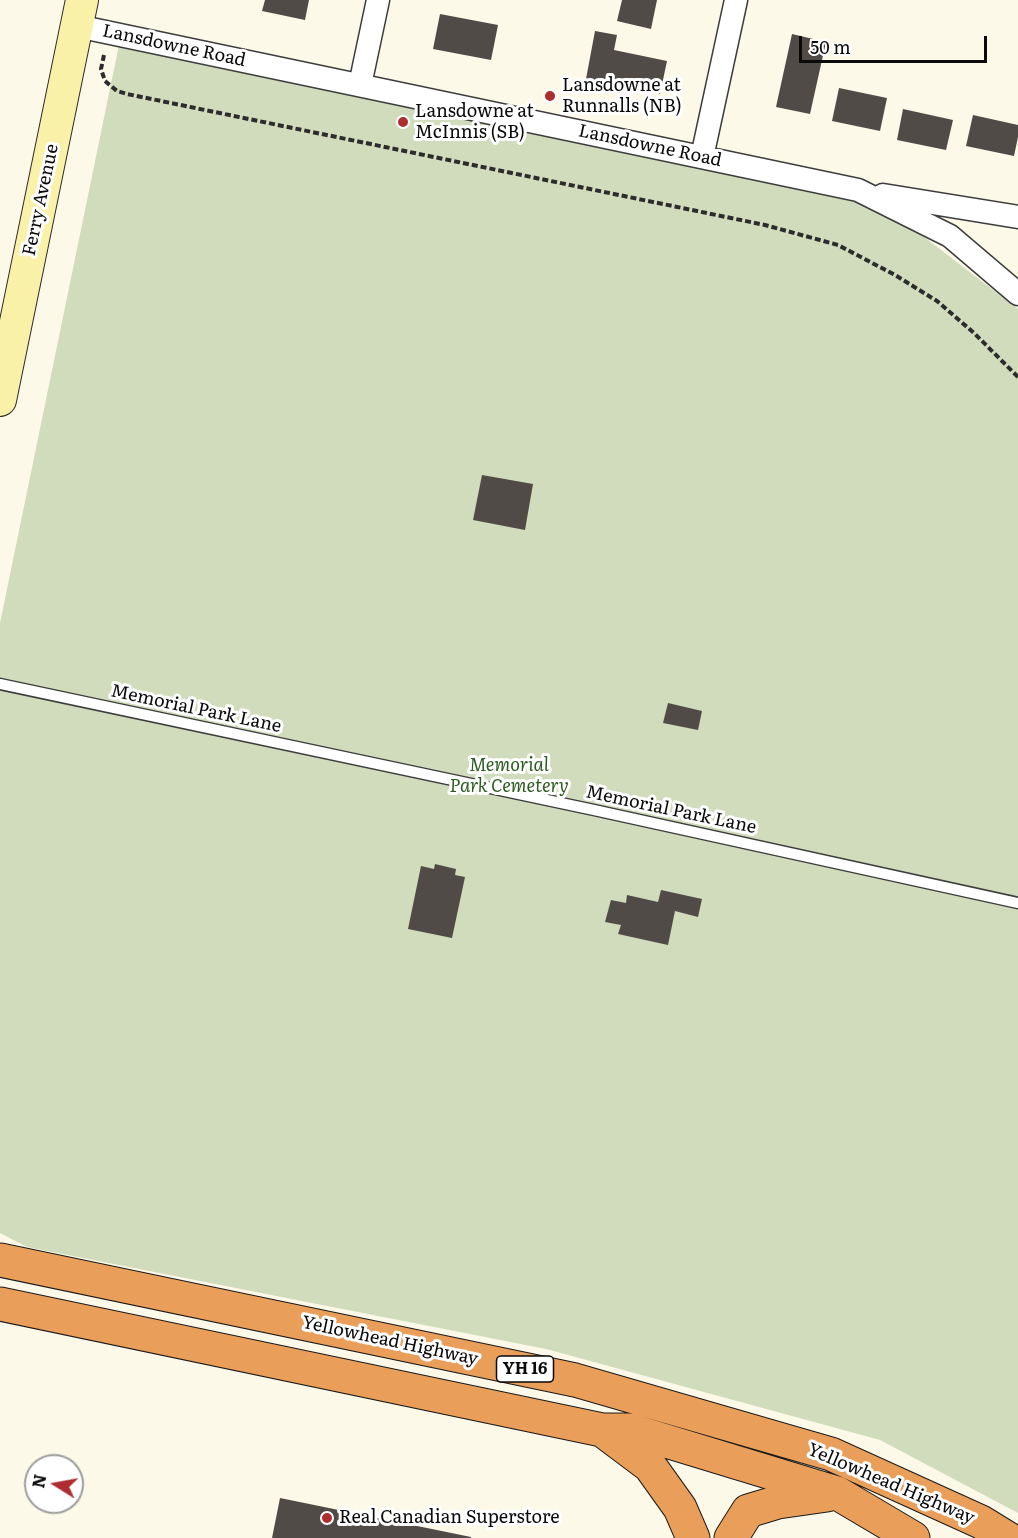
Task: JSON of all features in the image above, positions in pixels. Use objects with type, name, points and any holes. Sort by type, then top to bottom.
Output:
[{"type":"highway","name":"Yellowhead Highway","points":[[8,1259],[575,1380],[831,1454],[981,1522],[1007,1538]]},
{"type":"highway","name":"Yellowhead Highway","points":[[7,1307],[602,1430],[630,1430],[837,1493],[913,1538]]},
{"type":"highway","points":[[602,1430],[650,1466],[680,1508],[693,1538]]},
{"type":"highway","points":[[731,1538],[748,1511],[778,1502],[837,1493]]},
{"type":"main road","name":"Ferry Avenue","points":[[0,400],[80,13]]},
{"type":"street","points":[[360,85],[378,0]]},
{"type":"street","points":[[702,157],[736,0]]},
{"type":"street","name":"Lansdowne Road","points":[[80,13],[109,32],[858,190],[950,236],[1018,294]]},
{"type":"street","points":[[858,190],[1018,217]]},
{"type":"lane","name":"Memorial Park Lane","points":[[0,684],[1018,903]]},
{"type":"path","points":[[109,32],[101,69],[105,81],[117,91],[765,225],[838,245],[895,274],[937,301],[1018,376]]},
{"type":"green space","name":"Memorial Park Cemetery","points":[[120,40],[855,184],[1018,309],[1018,1513],[880,1440],[546,1349],[27,1247],[0,1233],[0,623]]},
{"type":"building","points":[[265,0],[309,0],[305,20],[262,11]]},
{"type":"building","points":[[622,0],[657,0],[651,29],[617,21]]},
{"type":"building","points":[[440,14],[498,25],[491,60],[433,49]]},
{"type":"building","points":[[595,31],[617,35],[614,50],[667,61],[660,94],[586,79]]},
{"type":"building","points":[[792,34],[826,42],[810,114],[776,107]]},
{"type":"building","points":[[839,88],[887,98],[880,131],[832,121]]},
{"type":"building","points":[[903,109],[953,120],[946,150],[897,140]]},
{"type":"building","points":[[973,115],[1018,125],[1014,156],[966,146]]},
{"type":"building","points":[[482,475],[533,484],[525,530],[473,520]]},
{"type":"building","points":[[668,703],[702,711],[698,730],[663,723]]},
{"type":"building","points":[[435,864],[456,869],[455,875],[465,877],[452,938],[408,929],[421,866],[434,869]]},
{"type":"building","points":[[661,890],[702,899],[698,917],[675,911],[668,945],[618,934],[621,925],[605,922],[611,900],[626,903],[627,895],[658,902]]},
{"type":"building","name":"Real Canadian Superstore","points":[[280,1498],[471,1537],[471,1538],[272,1538]]},
{"type":"place","name":"Lansdowne at Runnalls (NB)","points":[[550,96]]},
{"type":"place","name":"Lansdowne at McInnis (SB)","points":[[403,122]]},
{"type":"place","name":"Real Canadian Superstore","points":[[327,1518]]}]
